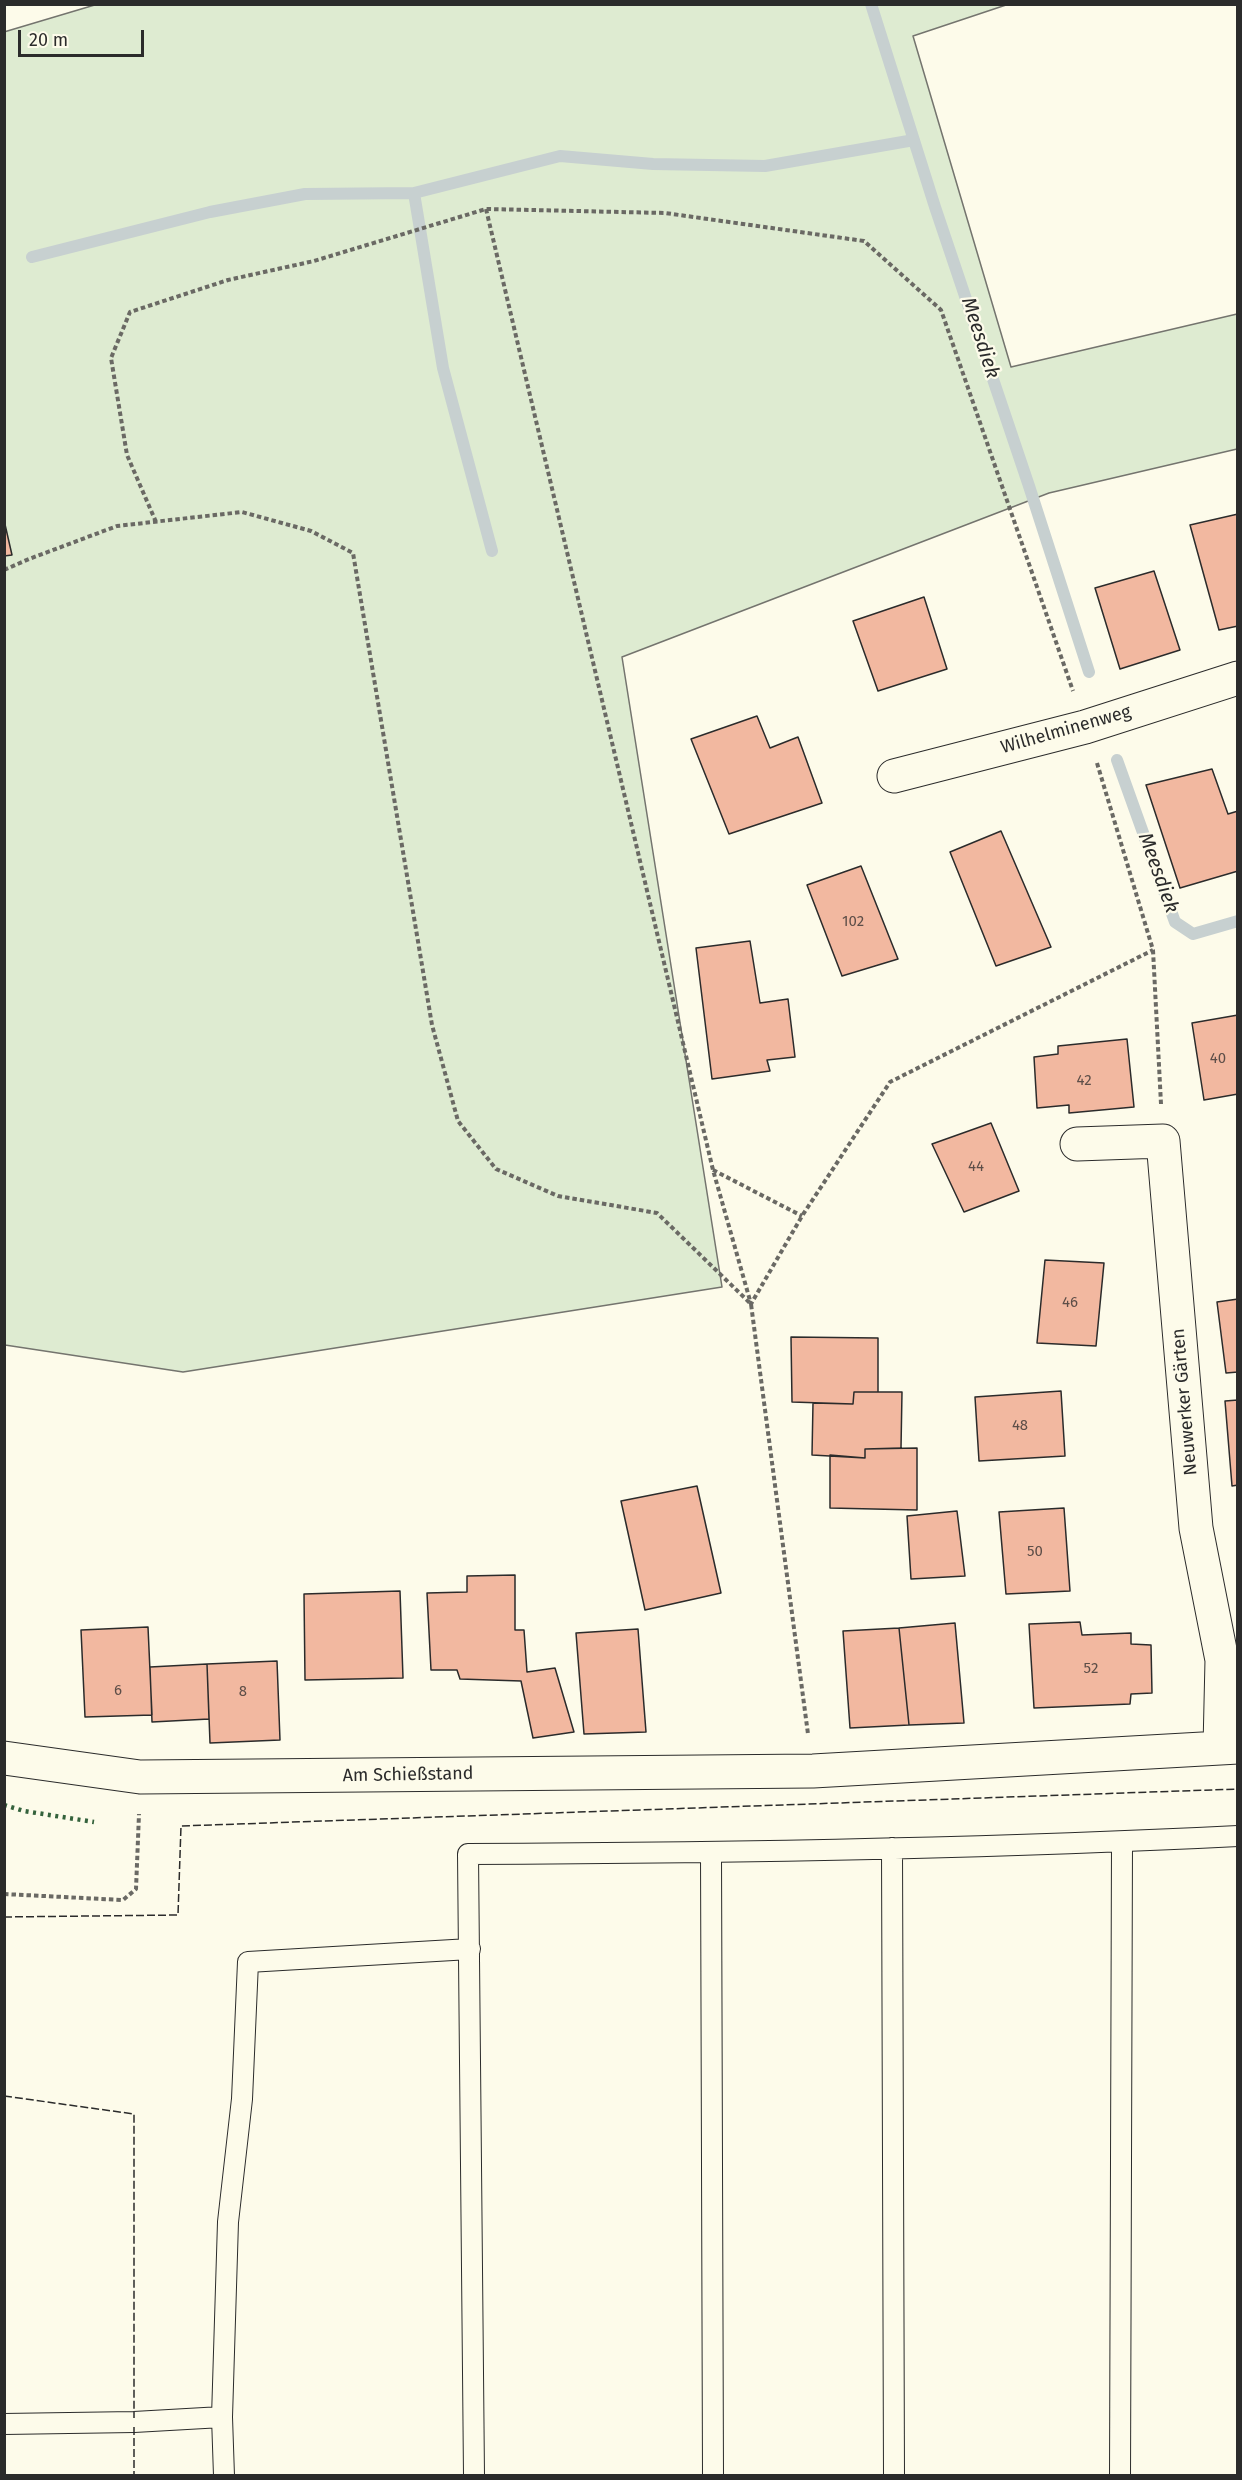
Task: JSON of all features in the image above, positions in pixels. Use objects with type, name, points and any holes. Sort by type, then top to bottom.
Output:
[{"type":"street","name":"Wilhelminenweg","points":[[894,776],[1085,727],[1238,678]]},
{"type":"street","points":[[1077,1144],[1163,1141]]},
{"type":"street","name":"Neuwerker Gärten","points":[[813,1771],[1229,1747],[1222,1660],[1196,1528],[1163,1141]]},
{"type":"street","name":"Am Schießstand","points":[[4,1758],[140,1777],[813,1771]]},
{"type":"lane","points":[[474,2475],[468,1854],[711,1853],[1122,1842],[1238,1836]]},
{"type":"lane","points":[[1120,2475],[1122,1842]]},
{"type":"lane","points":[[892,1848],[894,2475]]},
{"type":"lane","points":[[711,1853],[713,2475]]},
{"type":"lane","points":[[224,2475],[222,2417],[228,2222],[242,2099],[248,1962],[470,1949]]},
{"type":"lane","points":[[4,2424],[134,2422],[222,2417]]},
{"type":"path","points":[[486,209],[712,1170],[751,1304],[813,1771]]},
{"type":"path","points":[[156,522],[127,454],[111,358],[130,312],[228,280],[314,261],[486,209],[665,213],[864,241],[941,310],[1085,727],[1154,950],[1163,1141]]},
{"type":"path","points":[[4,570],[117,526],[242,512],[311,531],[353,553],[432,1025],[458,1120],[496,1169],[558,1196],[657,1213],[751,1304]]},
{"type":"path","points":[[751,1304],[802,1216],[890,1082],[1154,950]]},
{"type":"path","points":[[712,1170],[802,1216]]},
{"type":"path","points":[[4,1894],[123,1900],[136,1889],[140,1777]]},
{"type":"green space","points":[[98,4],[1006,5],[913,36],[1011,367],[1237,314],[1237,449],[1049,493],[622,657],[722,1287],[183,1372],[5,1345],[4,32]]},
{"type":"building","points":[[1238,514],[1238,626],[1219,630],[1190,525]]},
{"type":"building","points":[[4,520],[12,555],[4,556]]},
{"type":"building","points":[[1154,571],[1180,650],[1120,669],[1095,588]]},
{"type":"building","points":[[924,597],[947,669],[878,691],[853,621]]},
{"type":"building","points":[[757,716],[770,748],[798,737],[822,803],[729,834],[691,739]]},
{"type":"building","points":[[1212,769],[1228,814],[1238,811],[1238,871],[1180,888],[1146,785]]},
{"type":"building","points":[[1001,831],[1051,947],[996,966],[950,852]]},
{"type":"building","points":[[861,866],[898,959],[842,976],[807,885]]},
{"type":"building","points":[[750,941],[760,1003],[788,999],[795,1057],[767,1060],[770,1071],[712,1079],[696,948]]},
{"type":"building","points":[[1238,1015],[1238,1094],[1204,1100],[1192,1023]]},
{"type":"building","points":[[1127,1039],[1134,1107],[1069,1113],[1069,1105],[1037,1108],[1034,1057],[1058,1054],[1058,1046]]},
{"type":"building","points":[[991,1123],[1019,1191],[964,1212],[932,1144]]},
{"type":"building","points":[[1045,1260],[1104,1263],[1096,1346],[1037,1343]]},
{"type":"building","points":[[1238,1299],[1238,1372],[1226,1373],[1217,1302]]},
{"type":"building","points":[[791,1337],[878,1338],[878,1392],[854,1392],[853,1404],[792,1402]]},
{"type":"building","points":[[1061,1391],[1065,1456],[979,1461],[975,1397]]},
{"type":"building","points":[[854,1392],[902,1392],[901,1448],[865,1449],[865,1458],[812,1455],[813,1403],[853,1404]]},
{"type":"building","points":[[1238,1400],[1238,1485],[1232,1486],[1225,1401]]},
{"type":"building","points":[[917,1448],[917,1510],[830,1508],[830,1455],[865,1458],[865,1449]]},
{"type":"building","points":[[697,1486],[721,1593],[645,1610],[621,1501]]},
{"type":"building","points":[[1064,1508],[1070,1591],[1006,1594],[999,1512]]},
{"type":"building","points":[[957,1511],[965,1576],[911,1579],[907,1516]]},
{"type":"building","points":[[515,1575],[515,1630],[524,1630],[527,1672],[555,1668],[574,1732],[533,1738],[521,1681],[460,1679],[457,1670],[431,1670],[427,1593],[467,1592],[467,1576]]},
{"type":"building","points":[[400,1591],[403,1678],[305,1680],[304,1594]]},
{"type":"building","points":[[1080,1622],[1082,1635],[1131,1633],[1131,1644],[1151,1645],[1152,1693],[1131,1694],[1130,1704],[1034,1708],[1029,1624]]},
{"type":"building","points":[[955,1623],[964,1723],[909,1725],[899,1628]]},
{"type":"building","points":[[148,1627],[152,1715],[85,1717],[81,1630]]},
{"type":"building","points":[[899,1628],[909,1725],[850,1728],[843,1631]]},
{"type":"building","points":[[638,1629],[646,1732],[584,1734],[576,1633]]},
{"type":"building","points":[[277,1661],[280,1740],[210,1743],[207,1664]]},
{"type":"building","points":[[207,1664],[209,1719],[152,1722],[150,1667]]},
{"type":"waterway","name":"Meesdiek","points":[[871,4],[935,207],[1089,672]]},
{"type":"waterway","points":[[492,551],[443,368],[414,193],[560,156],[653,164],[765,166],[914,140]]},
{"type":"waterway","points":[[32,257],[210,212],[305,194],[414,193]]},
{"type":"waterway","name":"Meesdiek","points":[[1117,760],[1175,922],[1193,934],[1238,921]]},
{"type":"hedge","points":[[4,1805],[24,1811],[94,1822]]},
{"type":"fence","points":[[4,1917],[178,1915],[181,1826],[1238,1789]]},
{"type":"fence","points":[[4,2096],[134,2114],[134,2418]]},
{"type":"fence","points":[[134,2427],[134,2476]]}]
